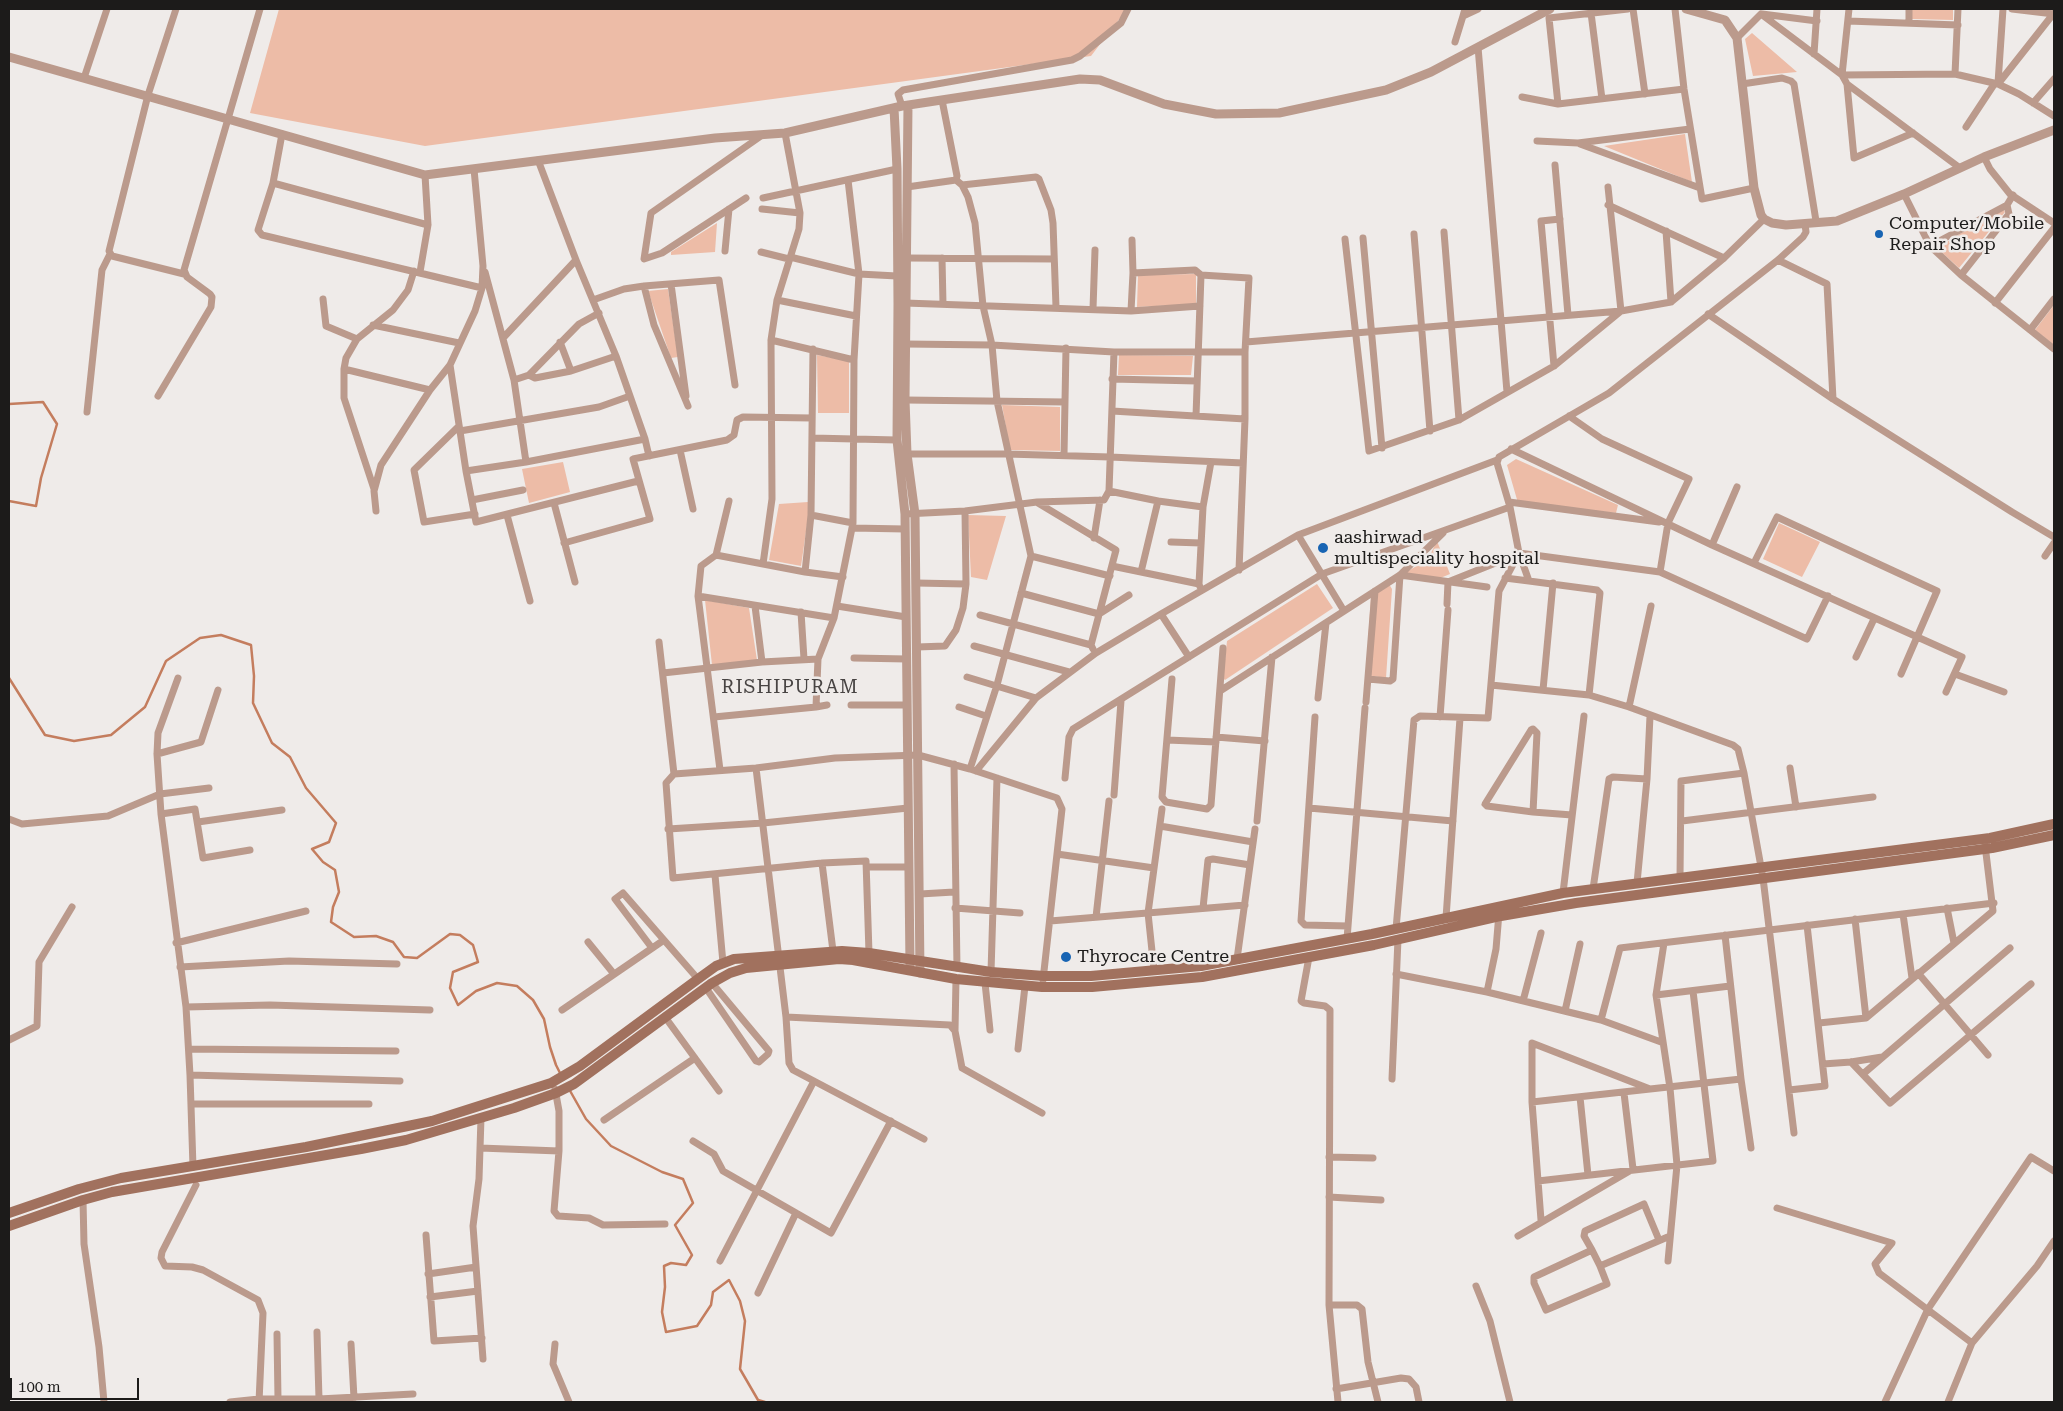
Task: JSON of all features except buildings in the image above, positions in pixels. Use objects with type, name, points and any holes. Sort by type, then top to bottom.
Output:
[{"type":"main road","points":[[9,1212],[100,1183],[306,1147],[425,1122],[555,1081],[583,1071],[665,1017],[709,985],[730,973],[746,968],[839,959],[956,980],[1042,987],[1092,987],[1202,977],[1309,958],[1397,934],[1500,911],[1563,893],[1984,838],[2054,824]]},
{"type":"main road","points":[[9,1226],[83,1200],[134,1188],[406,1140],[481,1118],[560,1091],[698,979],[723,963],[744,957],[833,951],[868,953],[956,968],[1044,976],[1091,976],[1201,966],[1347,939],[1397,934],[1446,918],[1986,849],[2054,835]]},
{"type":"street","points":[[84,78],[107,9]]},
{"type":"street","points":[[87,412],[102,270],[110,254],[148,96],[176,9]]},
{"type":"street","points":[[184,274],[260,9]]},
{"type":"street","points":[[915,972],[909,867],[905,514],[902,454],[905,400],[907,187],[901,107],[898,94],[903,90],[1072,60],[1121,23],[1128,9]]},
{"type":"street","points":[[1455,42],[1464,12],[1478,9]]},
{"type":"street","points":[[9,57],[425,175],[715,138],[785,133],[901,107],[1080,79],[1100,80],[1164,104],[1216,114],[1279,113],[1386,90],[1431,72],[1478,46],[1549,12],[1591,13],[1628,9]]},
{"type":"street","points":[[1633,9],[1645,94]]},
{"type":"street","points":[[1675,9],[1684,89],[1702,199],[1754,188]]},
{"type":"street","points":[[1686,9],[1725,20],[1736,38],[1754,188],[1758,208],[1764,220]]},
{"type":"street","points":[[1814,54],[1817,9]]},
{"type":"street","points":[[1842,75],[1849,9]]},
{"type":"street","points":[[1909,9],[1909,22]]},
{"type":"street","points":[[1955,74],[1958,9]]},
{"type":"street","points":[[1996,84],[2003,9]]},
{"type":"street","points":[[2012,9],[2054,13]]},
{"type":"street","points":[[1549,12],[1558,104]]},
{"type":"street","points":[[1591,13],[1602,99]]},
{"type":"street","points":[[1966,127],[1996,84],[2054,13]]},
{"type":"street","points":[[1736,38],[1761,14]]},
{"type":"street","points":[[1761,14],[1817,21]]},
{"type":"street","points":[[1761,14],[1842,75],[1847,84],[1854,158],[1913,133]]},
{"type":"street","points":[[1848,21],[1958,25]]},
{"type":"street","points":[[1478,46],[1508,392]]},
{"type":"street","points":[[1842,75],[1955,74],[1996,84],[2054,116]]},
{"type":"street","points":[[1742,84],[1782,78],[1794,84],[1816,221]]},
{"type":"street","points":[[2033,103],[2054,79]]},
{"type":"street","points":[[1847,84],[1960,168]]},
{"type":"street","points":[[1522,97],[1558,104],[1684,89]]},
{"type":"street","points":[[942,100],[957,176],[956,180]]},
{"type":"street","points":[[901,107],[897,169],[897,440],[902,454],[915,514],[920,894],[915,961]]},
{"type":"street","points":[[1537,141],[1578,143],[1690,129]]},
{"type":"street","points":[[1764,220],[1786,225],[1805,224],[1816,221],[1837,221],[1904,194],[1984,157],[2054,130]]},
{"type":"street","points":[[763,564],[772,499],[771,340],[777,300],[789,258],[800,230],[797,191],[785,133]]},
{"type":"street","points":[[282,134],[272,183],[258,230],[259,233],[482,288]]},
{"type":"street","points":[[746,198],[662,252],[644,259],[651,213],[761,136]]},
{"type":"street","points":[[1578,143],[1700,188]]},
{"type":"street","points":[[1984,157],[1990,169],[2013,195],[2054,223]]},
{"type":"street","points":[[538,160],[576,260],[616,356],[649,456]]},
{"type":"street","points":[[1555,165],[1568,315]]},
{"type":"street","points":[[763,198],[897,169]]},
{"type":"street","points":[[374,491],[381,465],[430,390],[450,365],[475,311],[482,288],[483,266],[474,170]]},
{"type":"street","points":[[376,511],[374,491],[344,398],[344,369],[346,358],[357,339],[393,310],[408,290],[417,271],[428,225],[425,175]]},
{"type":"street","points":[[962,185],[1036,177],[1040,179],[1051,210],[1056,307]]},
{"type":"street","points":[[816,707],[818,659],[834,618],[853,526],[852,439],[859,274],[848,180]]},
{"type":"street","points":[[907,187],[956,180],[962,185],[968,197],[975,223],[983,306],[992,345],[997,401],[1031,556],[997,685],[986,716],[973,770]]},
{"type":"street","points":[[272,183],[428,225]]},
{"type":"street","points":[[1608,187],[1608,205],[1621,311]]},
{"type":"street","points":[[1904,194],[1930,246],[1961,275],[2054,349]]},
{"type":"street","points":[[1930,246],[2007,205],[2013,195]]},
{"type":"street","points":[[1608,205],[1724,258]]},
{"type":"street","points":[[1961,275],[2009,214],[2007,205]]},
{"type":"street","points":[[725,251],[729,209]]},
{"type":"street","points":[[762,209],[800,212]]},
{"type":"street","points":[[1554,366],[1541,221],[1560,219]]},
{"type":"street","points":[[1246,342],[1621,311],[1671,302],[1724,258],[1764,220]]},
{"type":"street","points":[[973,770],[1036,698],[1096,653],[1161,614],[1200,587],[1239,570],[1298,535],[1497,460],[1510,449],[1609,393],[1778,260],[1803,237],[1806,232],[1805,224]]},
{"type":"street","points":[[1995,303],[2054,228]]},
{"type":"street","points":[[1666,231],[1671,302]]},
{"type":"street","points":[[1444,232],[1459,420]]},
{"type":"street","points":[[1414,234],[1430,431]]},
{"type":"street","points":[[1363,238],[1382,448]]},
{"type":"street","points":[[1344,239],[1369,452],[1459,420],[1554,366],[1621,311]]},
{"type":"street","points":[[1131,311],[1132,240]]},
{"type":"street","points":[[1093,309],[1095,250]]},
{"type":"street","points":[[761,252],[859,274],[897,276]]},
{"type":"street","points":[[110,254],[184,274],[212,297],[211,307],[158,396]]},
{"type":"street","points":[[906,258],[1054,259]]},
{"type":"street","points":[[942,258],[943,304]]},
{"type":"street","points":[[503,338],[576,260]]},
{"type":"street","points":[[1778,260],[1827,284],[1833,399]]},
{"type":"street","points":[[483,266],[514,380],[526,462]]},
{"type":"street","points":[[1133,273],[1195,270],[1202,275],[1249,278],[1239,570]]},
{"type":"street","points":[[1196,416],[1197,352],[1202,275]]},
{"type":"street","points":[[594,300],[624,289],[719,280],[734,385]]},
{"type":"street","points":[[644,286],[654,325],[688,406],[671,284]]},
{"type":"street","points":[[322,299],[326,326],[357,339]]},
{"type":"street","points":[[2030,330],[2054,299]]},
{"type":"street","points":[[777,300],[856,316]]},
{"type":"street","points":[[905,303],[1131,311],[1200,306]]},
{"type":"street","points":[[514,380],[529,375],[579,324],[599,313]]},
{"type":"street","points":[[1708,314],[1833,399],[2054,537]]},
{"type":"street","points":[[373,325],[459,344]]},
{"type":"street","points":[[771,340],[854,360]]},
{"type":"street","points":[[560,342],[571,372]]},
{"type":"street","points":[[905,344],[992,345],[1114,352],[1245,352]]},
{"type":"street","points":[[1064,455],[1066,348]]},
{"type":"street","points":[[805,572],[811,515],[813,349]]},
{"type":"street","points":[[905,514],[965,511],[1036,502],[1104,500],[1109,491],[1114,352]]},
{"type":"street","points":[[529,375],[535,378],[571,372],[616,356]]},
{"type":"street","points":[[450,365],[466,472],[476,522],[638,481]]},
{"type":"street","points":[[344,369],[430,390]]},
{"type":"street","points":[[1112,379],[1197,382]]},
{"type":"street","points":[[474,514],[424,522],[414,470],[460,428],[520,421],[599,407],[630,396]]},
{"type":"street","points":[[905,400],[1065,402]]},
{"type":"street","points":[[1112,411],[1245,419]]},
{"type":"street","points":[[564,543],[650,519],[633,459],[731,438],[734,435],[737,420],[748,416],[812,418]]},
{"type":"street","points":[[1570,416],[1602,439],[1688,479],[1668,523],[1660,572]]},
{"type":"street","points":[[812,438],[897,440]]},
{"type":"street","points":[[466,472],[645,440]]},
{"type":"street","points":[[1510,449],[1712,545],[1962,658],[1946,692]]},
{"type":"street","points":[[680,450],[693,509]]},
{"type":"street","points":[[902,454],[1110,456],[1243,463]]},
{"type":"street","points":[[1497,460],[1509,504],[1519,553],[1529,581]]},
{"type":"street","points":[[1200,587],[1203,507],[1211,462]]},
{"type":"street","points":[[1712,545],[1737,487]]},
{"type":"street","points":[[472,500],[523,490]]},
{"type":"street","points":[[1109,491],[1158,501],[1203,507]]},
{"type":"street","points":[[1094,538],[1100,500]]},
{"type":"street","points":[[720,770],[698,596],[701,566],[716,555],[729,501]]},
{"type":"street","points":[[1141,572],[1158,501]]},
{"type":"street","points":[[1036,502],[1116,550],[1091,645]]},
{"type":"street","points":[[554,503],[574,582]]},
{"type":"street","points":[[1065,778],[1070,733],[1322,574],[1444,531],[1509,504],[1668,523]]},
{"type":"street","points":[[917,647],[945,646],[956,630],[966,584],[965,511]]},
{"type":"street","points":[[507,515],[530,602]]},
{"type":"street","points":[[811,515],[853,526],[905,530]]},
{"type":"street","points":[[1754,563],[1777,517],[1937,591],[1901,674]]},
{"type":"street","points":[[1220,690],[1400,575],[1444,531]]},
{"type":"street","points":[[1298,535],[1344,611]]},
{"type":"street","points":[[1171,542],[1201,543]]},
{"type":"street","points":[[2045,556],[2054,543]]},
{"type":"street","points":[[1519,553],[1660,572],[1807,639],[1828,596]]},
{"type":"street","points":[[1392,1079],[1397,934],[1414,720],[1420,716],[1488,718],[1499,591],[1519,553]]},
{"type":"street","points":[[716,555],[805,572],[843,577]]},
{"type":"street","points":[[1031,556],[1110,576]]},
{"type":"street","points":[[1448,582],[1504,560]]},
{"type":"street","points":[[1112,566],[1200,587]]},
{"type":"street","points":[[1400,575],[1487,587]]},
{"type":"street","points":[[1368,679],[1390,681],[1393,679],[1400,575]]},
{"type":"street","points":[[1505,578],[1598,590],[1600,593],[1589,695]]},
{"type":"street","points":[[1440,717],[1448,582]]},
{"type":"street","points":[[916,583],[966,584]]},
{"type":"street","points":[[1543,690],[1552,583]]},
{"type":"street","points":[[1347,939],[1375,591]]},
{"type":"street","points":[[1021,593],[1098,614],[1129,595]]},
{"type":"street","points":[[698,596],[834,618]]},
{"type":"street","points":[[756,606],[762,662]]},
{"type":"street","points":[[837,606],[906,617]]},
{"type":"street","points":[[1629,707],[1651,606]]},
{"type":"street","points":[[801,612],[804,659]]},
{"type":"street","points":[[980,614],[1091,645],[1096,653]]},
{"type":"street","points":[[1161,614],[1189,657]]},
{"type":"street","points":[[1856,657],[1874,619]]},
{"type":"street","points":[[1318,698],[1326,623]]},
{"type":"street","points":[[659,642],[674,774]]},
{"type":"street","points":[[974,646],[1069,672]]},
{"type":"street","points":[[1172,679],[1163,800],[1207,808],[1211,805],[1223,648]]},
{"type":"street","points":[[1237,959],[1256,825],[1272,657]]},
{"type":"street","points":[[854,658],[907,659]]},
{"type":"street","points":[[663,674],[762,662],[818,659]]},
{"type":"street","points":[[1955,674],[2004,692]]},
{"type":"street","points":[[966,677],[1036,698]]},
{"type":"street","points":[[178,678],[158,733],[157,754],[161,814],[176,943],[186,1007],[193,1166]]},
{"type":"street","points":[[1491,685],[1589,695],[1629,707],[1733,745],[1738,749],[1741,756],[1763,878],[1794,1133]]},
{"type":"street","points":[[157,754],[201,742],[218,690]]},
{"type":"street","points":[[1096,917],[1102,861],[1112,798],[1121,701]]},
{"type":"street","points":[[714,717],[827,705]]},
{"type":"street","points":[[851,705],[907,705]]},
{"type":"street","points":[[959,708],[986,716]]},
{"type":"street","points":[[1563,893],[1584,716]]},
{"type":"street","points":[[1637,883],[1647,779],[1650,716]]},
{"type":"street","points":[[1315,717],[1302,923],[1348,926]]},
{"type":"street","points":[[1446,918],[1460,718]]},
{"type":"street","points":[[1533,812],[1537,733],[1533,729],[1485,804],[1487,806],[1533,812],[1572,815]]},
{"type":"street","points":[[1167,740],[1265,740]]},
{"type":"street","points":[[868,953],[867,863],[864,860],[673,878],[668,829],[666,783],[668,779],[674,774],[756,768],[835,758],[918,755],[954,764],[1057,798],[1062,809],[1042,987]]},
{"type":"street","points":[[954,764],[956,968]]},
{"type":"street","points":[[756,768],[769,870],[778,966],[786,1017],[789,1063],[793,1070],[924,1139]]},
{"type":"street","points":[[1790,768],[1796,807]]},
{"type":"street","points":[[1680,878],[1681,781],[1744,773]]},
{"type":"street","points":[[1593,889],[1609,779],[1612,777],[1647,779]]},
{"type":"street","points":[[991,972],[997,778]]},
{"type":"street","points":[[9,819],[22,824],[108,816],[160,794],[210,788]]},
{"type":"street","points":[[1682,821],[1873,798]]},
{"type":"street","points":[[668,829],[763,823],[908,808]]},
{"type":"street","points":[[1154,970],[1148,913],[1162,808]]},
{"type":"street","points":[[1309,808],[1452,821]]},
{"type":"street","points":[[161,814],[196,810],[203,858],[250,850]]},
{"type":"street","points":[[198,822],[282,810]]},
{"type":"street","points":[[1160,826],[1253,842]]},
{"type":"street","points":[[1819,1023],[1866,1018],[1993,911],[1994,903],[1984,838]]},
{"type":"street","points":[[1057,854],[1154,868]]},
{"type":"street","points":[[1203,908],[1208,860],[1213,859],[1250,865]]},
{"type":"street","points":[[822,863],[833,951]]},
{"type":"street","points":[[867,867],[909,867]]},
{"type":"street","points":[[715,875],[723,963]]},
{"type":"street","points":[[920,894],[954,892]]},
{"type":"street","points":[[652,948],[615,899],[623,893],[698,979]]},
{"type":"street","points":[[1601,1020],[1620,948],[1994,903]]},
{"type":"street","points":[[1050,921],[1245,905]]},
{"type":"street","points":[[9,1040],[37,1026],[39,962],[72,907]]},
{"type":"street","points":[[955,908],[1020,913]]},
{"type":"street","points":[[1947,908],[1954,943]]},
{"type":"street","points":[[176,943],[306,911]]},
{"type":"street","points":[[1487,992],[1496,949],[1500,911]]},
{"type":"street","points":[[1903,914],[1915,976],[1945,1004],[1988,1055]]},
{"type":"street","points":[[1855,920],[1866,1018]]},
{"type":"street","points":[[1789,1090],[1825,1086],[1807,925]]},
{"type":"street","points":[[1523,1001],[1541,933]]},
{"type":"street","points":[[1725,935],[1741,1079],[1751,1148]]},
{"type":"street","points":[[562,1010],[664,940]]},
{"type":"street","points":[[588,942],[614,974]]},
{"type":"street","points":[[1664,943],[1656,995],[1670,1088],[1677,1165],[1668,1261]]},
{"type":"street","points":[[1565,1011],[1580,944]]},
{"type":"street","points":[[1863,1074],[2010,948]]},
{"type":"street","points":[[1309,958],[1301,1001],[1325,1006],[1330,1010],[1329,1305],[1338,1402]]},
{"type":"street","points":[[180,967],[289,961],[397,964]]},
{"type":"street","points":[[1396,974],[1487,992],[1601,1020],[1662,1042]]},
{"type":"street","points":[[956,980],[955,1031],[962,1068],[1042,1113]]},
{"type":"street","points":[[985,983],[990,1030]]},
{"type":"street","points":[[1852,1062],[1890,1104],[2031,984]]},
{"type":"street","points":[[709,985],[769,1051],[759,1062],[756,1061],[709,985]]},
{"type":"street","points":[[1018,1049],[1025,986]]},
{"type":"street","points":[[1656,995],[1730,986]]},
{"type":"street","points":[[1538,1181],[1713,1161],[1694,991]]},
{"type":"street","points":[[186,1007],[270,1004],[430,1010]]},
{"type":"street","points":[[665,1017],[719,1091]]},
{"type":"street","points":[[786,1017],[950,1026],[955,1031]]},
{"type":"street","points":[[1541,1220],[1532,1102],[1532,1043],[1650,1089]]},
{"type":"street","points":[[189,1048],[396,1051]]},
{"type":"street","points":[[1823,1064],[1852,1062],[1884,1056]]},
{"type":"street","points":[[604,1120],[695,1058]]},
{"type":"street","points":[[190,1075],[400,1081]]},
{"type":"street","points":[[1532,1102],[1741,1079]]},
{"type":"street","points":[[720,1261],[814,1080]]},
{"type":"street","points":[[555,1081],[560,1091],[559,1151],[554,1211],[556,1215],[588,1218],[603,1226],[664,1224]]},
{"type":"street","points":[[1624,1093],[1633,1169]]},
{"type":"street","points":[[1580,1097],[1588,1175]]},
{"type":"street","points":[[191,1104],[369,1104]]},
{"type":"street","points":[[481,1118],[479,1179],[473,1226],[484,1360]]},
{"type":"street","points":[[693,1141],[714,1154],[723,1171],[831,1232],[891,1121]]},
{"type":"street","points":[[480,1148],[559,1151]]},
{"type":"street","points":[[1329,1157],[1373,1158]]},
{"type":"street","points":[[1885,1402],[1928,1309],[2031,1158],[2054,1171]]},
{"type":"street","points":[[1518,1236],[1541,1220],[1633,1169]]},
{"type":"street","points":[[196,1185],[162,1252],[161,1258],[165,1266],[192,1267],[203,1270],[258,1300],[263,1313],[259,1401]]},
{"type":"street","points":[[1329,1197],[1381,1200]]},
{"type":"street","points":[[83,1200],[84,1244],[99,1348],[104,1402]]},
{"type":"street","points":[[1592,1250],[1534,1277],[1534,1283],[1546,1310],[1605,1285],[1606,1281],[1600,1266],[1592,1250],[1584,1236],[1585,1231],[1642,1204],[1645,1205],[1659,1240]]},
{"type":"street","points":[[1777,1208],[1892,1242],[1875,1264],[1879,1273],[1972,1343]]},
{"type":"street","points":[[758,1293],[796,1213]]},
{"type":"street","points":[[426,1236],[434,1341],[482,1338]]},
{"type":"street","points":[[1600,1266],[1670,1236]]},
{"type":"street","points":[[1948,1402],[1972,1343],[2037,1266],[2054,1241]]},
{"type":"street","points":[[428,1274],[476,1267]]},
{"type":"street","points":[[1476,1286],[1490,1321],[1510,1402]]},
{"type":"street","points":[[430,1297],[478,1291]]},
{"type":"street","points":[[1329,1305],[1357,1305],[1361,1307],[1368,1362],[1378,1402]]},
{"type":"street","points":[[317,1332],[319,1399]]},
{"type":"street","points":[[275,1400],[277,1334]]},
{"type":"street","points":[[351,1344],[357,1399]]},
{"type":"street","points":[[555,1344],[553,1364],[569,1402]]},
{"type":"street","points":[[1336,1389],[1401,1378],[1409,1379],[1416,1387],[1419,1402]]},
{"type":"street","points":[[230,1402],[357,1399],[413,1394]]},
{"type":"shaded area","points":[[279,9],[1127,9],[1091,56],[425,146],[250,113]]},
{"type":"shaded area","points":[[1912,9],[1953,9],[1953,20],[1912,19]]},
{"type":"shaded area","points":[[1752,33],[1797,72],[1753,76],[1745,39]]},
{"type":"shaded area","points":[[1685,134],[1692,182],[1604,146]]},
{"type":"shaded area","points":[[2002,208],[2005,212],[1959,268],[1937,248]]},
{"type":"shaded area","points":[[717,223],[715,252],[671,255],[671,252]]},
{"type":"shaded area","points":[[1196,274],[1196,304],[1137,307],[1138,275]]},
{"type":"shaded area","points":[[668,289],[678,357],[671,358],[648,291]]},
{"type":"shaded area","points":[[2054,305],[2054,345],[2035,330]]},
{"type":"shaded area","points":[[817,355],[849,361],[849,413],[818,413]]},
{"type":"shaded area","points":[[1119,355],[1193,356],[1191,375],[1118,375]]},
{"type":"shaded area","points":[[1002,405],[1060,407],[1060,451],[1010,450]]},
{"type":"shaded area","points":[[1516,459],[1618,505],[1616,513],[1518,503],[1507,465]]},
{"type":"shaded area","points":[[563,462],[570,492],[529,503],[522,469]]},
{"type":"shaded area","points":[[808,502],[809,511],[801,566],[769,560],[779,504]]},
{"type":"shaded area","points":[[968,515],[1006,516],[987,580],[971,577]]},
{"type":"shaded area","points":[[1779,523],[1820,542],[1802,577],[1763,559]]},
{"type":"shaded area","points":[[1437,541],[1450,574],[1438,579],[1405,573],[1428,559]]},
{"type":"shaded area","points":[[1317,584],[1333,608],[1225,680],[1223,678],[1227,641]]},
{"type":"shaded area","points":[[1389,584],[1392,589],[1386,678],[1366,675],[1371,595]]},
{"type":"shaded area","points":[[705,600],[749,608],[757,660],[712,665]]},
{"type":"waterway","points":[[9,404],[43,402],[57,424],[41,478],[36,506],[9,501]]},
{"type":"waterway","points":[[9,678],[45,735],[74,741],[111,735],[145,707],[166,661],[200,638],[221,635],[251,645],[254,676],[253,703],[272,743],[290,757],[306,788],[336,823],[329,842],[312,849],[323,862],[335,870],[339,892],[333,907],[331,922],[354,937],[376,936],[393,942],[404,957],[417,958],[450,934],[460,935],[473,945],[478,962],[453,972],[450,988],[458,1005],[476,991],[497,983],[517,986],[533,1000],[544,1019],[550,1047],[561,1075]]},
{"type":"waterway","points":[[569,1089],[586,1119],[611,1146],[662,1172],[683,1179],[693,1203],[675,1225],[692,1255],[686,1265],[671,1263],[664,1266],[665,1287],[662,1312],[666,1332],[697,1326],[711,1305],[713,1292],[729,1280],[740,1301],[745,1321],[740,1369],[758,1400],[765,1402]]},
{"type":"place","name":"Computer/Mobile Repair Shop","points":[[1879,234]]},
{"type":"place","name":"aashirwad multispeciality hospital","points":[[1323,548]]},
{"type":"place","name":"Thyrocare Centre","points":[[1066,957]]},
{"type":"district","name":"RISHIPURAM","points":[[790,687]]}]
